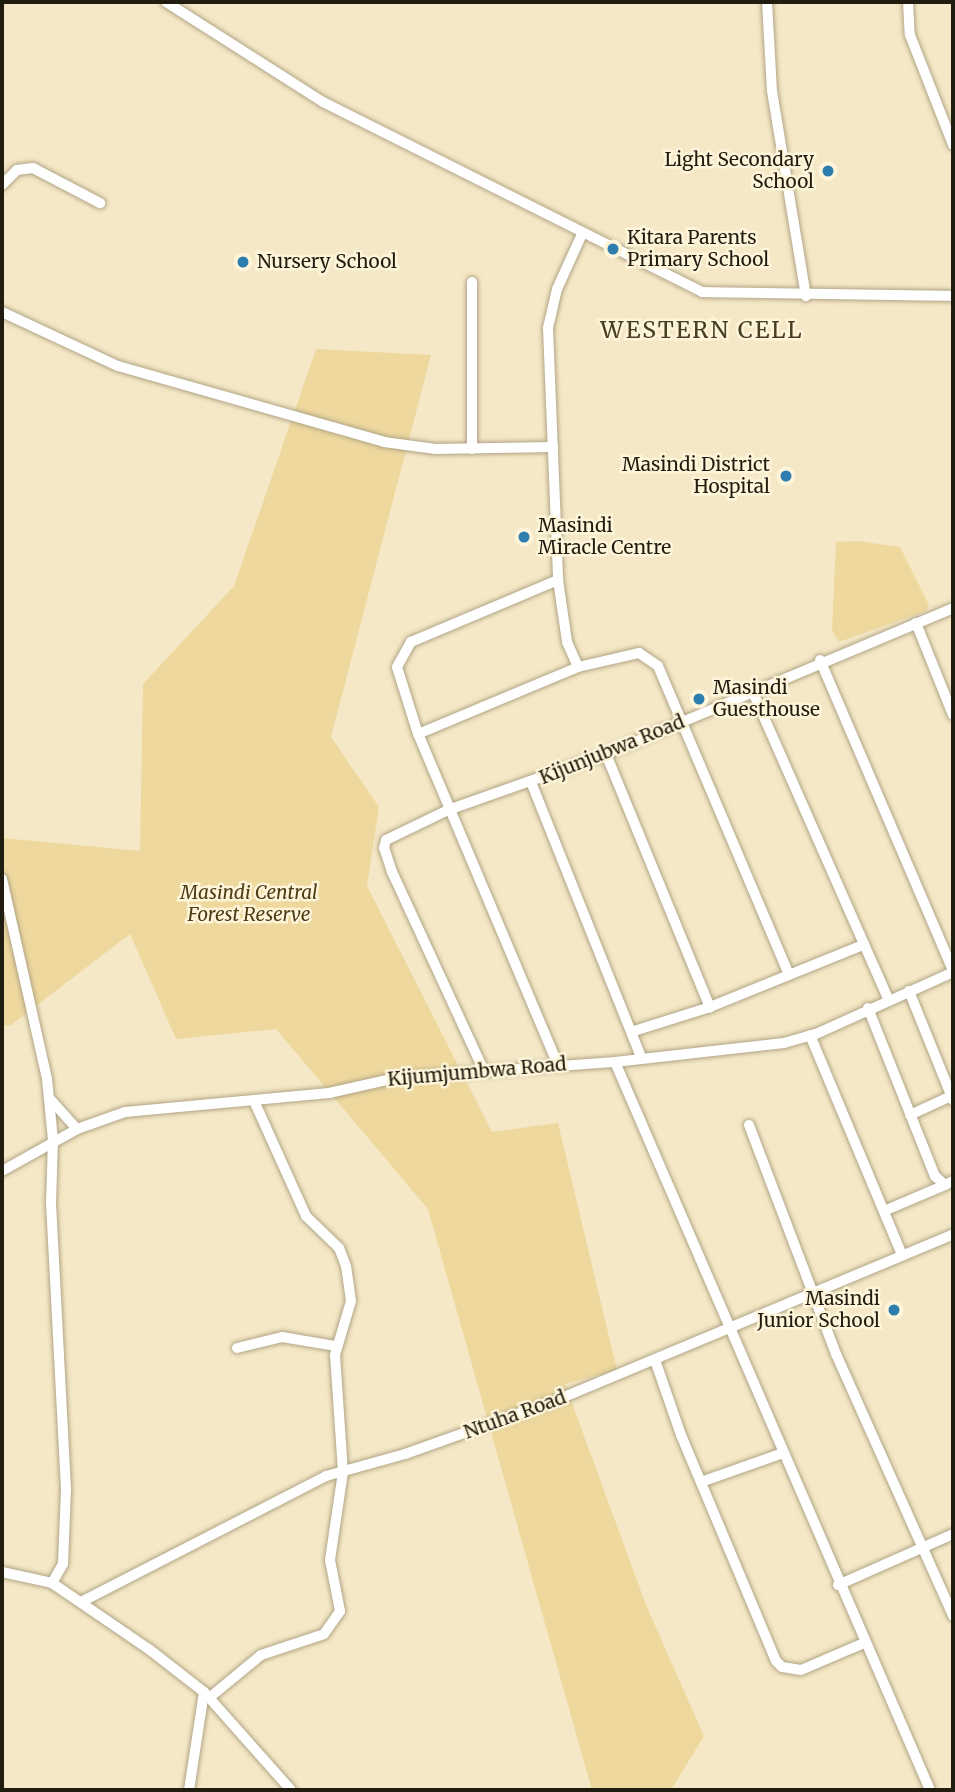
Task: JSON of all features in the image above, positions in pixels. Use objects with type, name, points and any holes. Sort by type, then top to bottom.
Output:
[{"type":"street","points":[[166,2],[323,102],[702,292],[806,296],[953,296]]},
{"type":"street","points":[[767,2],[772,91],[806,296]]},
{"type":"street","points":[[908,2],[910,35],[953,145]]},
{"type":"street","points":[[2,185],[17,170],[33,168],[100,203]]},
{"type":"street","points":[[578,667],[567,642],[558,580],[548,328],[557,289],[582,234]]},
{"type":"street","points":[[472,282],[472,449]]},
{"type":"street","points":[[2,312],[118,366],[276,414],[411,447],[553,447]]},
{"type":"street","points":[[558,580],[411,642],[397,667],[418,734],[448,810],[558,1065]]},
{"type":"street","name":"Kijunjubwa Road","points":[[484,1071],[392,872],[384,848],[386,840],[448,810],[606,754],[820,660],[953,608]]},
{"type":"street","points":[[916,623],[953,715]]},
{"type":"street","points":[[418,734],[578,667],[639,653],[650,658],[681,722],[789,974]]},
{"type":"street","points":[[820,660],[953,971]]},
{"type":"street","points":[[752,690],[889,1000]]},
{"type":"street","points":[[606,754],[710,1007]]},
{"type":"street","points":[[531,782],[634,1031],[642,1059]]},
{"type":"street","points":[[2,878],[50,1098],[53,1140],[51,1203],[66,1489],[63,1564],[52,1583]]},
{"type":"street","points":[[634,1031],[710,1007],[863,945]]},
{"type":"street","name":"Kijumjumbwa Road","points":[[2,1171],[53,1140],[125,1112],[329,1093],[397,1078],[615,1062],[743,1049],[810,1035],[953,971]]},
{"type":"street","points":[[909,991],[953,1097],[910,1115]]},
{"type":"street","points":[[868,1008],[934,1176],[949,1183]]},
{"type":"street","points":[[810,1035],[902,1255]]},
{"type":"street","points":[[615,1062],[733,1326],[838,1585],[930,1790]]},
{"type":"street","points":[[50,1098],[77,1129]]},
{"type":"street","points":[[189,1790],[206,1695],[261,1655],[318,1637],[338,1618],[330,1560],[343,1472],[336,1346],[351,1301],[344,1257],[306,1216],[254,1101]]},
{"type":"street","points":[[749,1125],[862,1414],[925,1548],[953,1616]]},
{"type":"street","points":[[884,1211],[949,1183]]},
{"type":"street","name":"Ntuha Road","points":[[81,1602],[176,1549],[343,1472],[476,1429],[655,1360],[953,1234]]},
{"type":"street","points":[[237,1348],[282,1338],[336,1346]]},
{"type":"street","points":[[655,1360],[701,1482],[771,1653],[782,1667],[801,1670],[864,1643]]},
{"type":"street","points":[[701,1482],[783,1453]]},
{"type":"street","points":[[838,1585],[953,1534]]},
{"type":"street","points":[[2,1572],[52,1583],[206,1695],[291,1790]]},
{"type":"green space","name":"Masindi Central Forest Reserve","points":[[316,349],[431,355],[331,737],[379,807],[367,886],[492,1132],[558,1123],[617,1370],[565,1384],[646,1605],[704,1736],[671,1790],[592,1790],[428,1209],[276,1029],[176,1039],[130,934],[11,1025],[2,1026],[2,838],[140,851],[143,684],[234,586]]},
{"type":"green space","points":[[857,541],[900,547],[929,605],[926,611],[839,642],[832,630],[836,542]]},
{"type":"place","name":"Light Secondary School","points":[[828,171]]},
{"type":"place","name":"Kitara Parents Primary School","points":[[613,249]]},
{"type":"place","name":"Nursery School","points":[[243,262]]},
{"type":"place","name":"Masindi District Hospital","points":[[786,476]]},
{"type":"place","name":"Masindi Miracle Centre","points":[[524,537]]},
{"type":"place","name":"Masindi Guesthouse","points":[[699,699]]},
{"type":"place","name":"Masindi Junior School","points":[[894,1310]]},
{"type":"district","name":"WESTERN CELL","points":[[702,330]]}]
